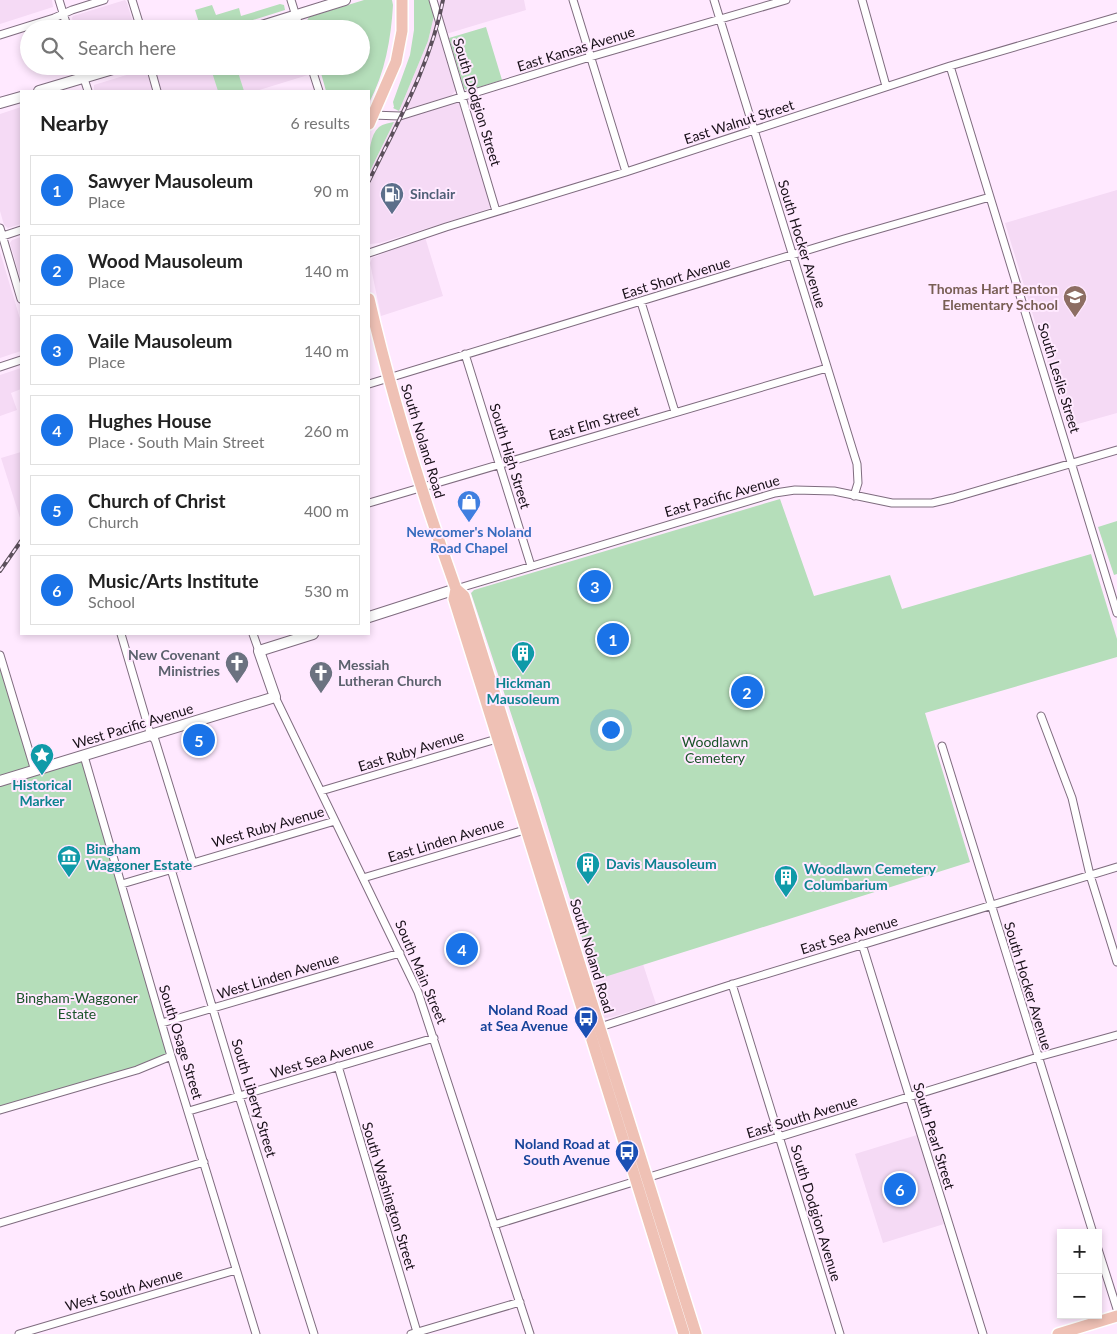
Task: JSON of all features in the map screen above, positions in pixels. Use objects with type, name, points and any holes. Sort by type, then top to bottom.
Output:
[{"type":"main road","points":[[370,119],[396,62],[402,31],[402,0]]},
{"type":"main road","name":"South Noland Road","points":[[370,303],[388,379],[456,589],[464,596],[503,737],[531,828],[642,1180],[696,1334]]},
{"type":"main road","name":"South Noland Road","points":[[642,1180],[684,1334]]},
{"type":"main road","points":[[1058,1334],[1117,1316]]},
{"type":"street","points":[[59,0],[65,20]]},
{"type":"street","points":[[47,20],[104,0]]},
{"type":"street","points":[[132,0],[138,20]]},
{"type":"street","points":[[291,0],[297,20]]},
{"type":"street","points":[[280,20],[345,0]]},
{"type":"street","name":"South Dodgion Street","points":[[433,0],[496,211]]},
{"type":"street","points":[[573,0],[626,172]]},
{"type":"street","name":"South Hocker Avenue","points":[[714,0],[857,464],[858,483],[854,496]]},
{"type":"street","name":"East Kansas Avenue","points":[[370,119],[400,116],[590,57],[786,0]]},
{"type":"street","points":[[862,0],[886,86]]},
{"type":"street","name":"East Walnut Street","points":[[370,253],[496,211],[626,172],[886,86],[1117,16]]},
{"type":"street","points":[[0,34],[20,28]]},
{"type":"street","name":"South Leslie Street","points":[[950,66],[1117,613]]},
{"type":"street","points":[[83,75],[88,90]]},
{"type":"street","points":[[43,90],[94,75]]},
{"type":"street","points":[[153,75],[157,90]]},
{"type":"street","points":[[315,75],[319,90]]},
{"type":"street","points":[[0,103],[20,97]]},
{"type":"street","name":"East Short Avenue","points":[[370,384],[990,197]]},
{"type":"street","points":[[20,230],[1,234],[20,295]]},
{"type":"street","points":[[641,302],[674,412]]},
{"type":"street","name":"South High Street","points":[[465,354],[531,566]]},
{"type":"street","points":[[0,367],[20,360]]},
{"type":"street","name":"East Elm Street","points":[[370,502],[827,368]]},
{"type":"street","name":"East Pacific Avenue","points":[[370,617],[775,493],[795,490],[828,491],[892,503],[932,503],[1117,450]]},
{"type":"street","points":[[121,635],[151,736],[155,740],[193,863]]},
{"type":"street","name":"South Main Street","points":[[253,635],[275,697],[418,992],[530,1334]]},
{"type":"street","points":[[259,651],[310,635]]},
{"type":"street","points":[[0,655],[35,771]]},
{"type":"street","name":"West Pacific Avenue","points":[[0,782],[275,697]]},
{"type":"street","points":[[1041,716],[1072,798],[1090,875],[1117,962]]},
{"type":"street","name":"East Ruby Avenue","points":[[321,792],[503,737]]},
{"type":"street","name":"South Hocker Avenue","points":[[942,746],[1092,1229]]},
{"type":"street","name":"South Osage Street","points":[[84,756],[171,1056],[256,1334]]},
{"type":"street","name":"West Ruby Avenue","points":[[122,884],[335,821]]},
{"type":"street","name":"East Linden Avenue","points":[[363,878],[531,828]]},
{"type":"street","name":"East Sea Avenue","points":[[594,1028],[1117,867]]},
{"type":"street","name":"South Liberty Street","points":[[171,869],[239,1096],[314,1334]]},
{"type":"street","name":"South Pearl Street","points":[[862,944],[983,1334]]},
{"type":"street","name":"West Linden Avenue","points":[[162,1023],[400,953]]},
{"type":"street","name":"South Dodgion Avenue","points":[[732,984],[840,1334]]},
{"type":"street","name":"East South Avenue","points":[[494,1225],[1117,1034]]},
{"type":"street","name":"West Sea Avenue","points":[[189,1112],[434,1038]]},
{"type":"street","points":[[0,1110],[137,1070],[171,1056]]},
{"type":"street","name":"South Washington Street","points":[[338,1066],[414,1333]]},
{"type":"street","points":[[0,1223],[204,1162]]},
{"type":"street","points":[[1102,1262],[1117,1309]]},
{"type":"street","name":"West South Avenue","points":[[18,1334],[236,1270]]},
{"type":"street","points":[[414,1333],[520,1302]]},
{"type":"shaded area","points":[[0,0],[52,0],[53,7],[0,24]]},
{"type":"shaded area","points":[[125,0],[132,20],[73,20],[73,16]]},
{"type":"shaded area","points":[[439,0],[524,0],[526,10],[446,34],[438,6]]},
{"type":"shaded area","points":[[434,16],[457,89],[451,96],[399,111],[428,41]]},
{"type":"shaded area","points":[[126,75],[148,75],[153,90],[94,90],[94,85]]},
{"type":"shaded area","points":[[156,75],[308,75],[259,90],[161,90]]},
{"type":"shaded area","points":[[458,102],[462,104],[491,207],[380,243],[370,244],[370,171],[394,122]]},
{"type":"shaded area","points":[[20,107],[20,224],[8,228],[4,225],[0,211],[0,114]]},
{"type":"shaded area","name":"Thomas Hart Benton Elementary School","points":[[1117,190],[1117,413],[1067,427],[1005,223]]},
{"type":"shaded area","points":[[20,237],[20,278],[10,243],[12,240]]},
{"type":"shaded area","points":[[425,237],[443,296],[381,316],[370,263],[372,258]]},
{"type":"shaded area","points":[[0,252],[20,319],[20,351],[0,358]]},
{"type":"shaded area","points":[[20,368],[20,389],[11,393],[17,410],[0,416],[0,375]]},
{"type":"shaded area","points":[[20,452],[20,518],[1,458]]},
{"type":"shaded area","points":[[643,964],[656,1004],[612,1017],[603,1017],[591,981]]},
{"type":"shaded area","points":[[917,1135],[944,1224],[883,1243],[855,1154]]},
{"type":"green space","points":[[364,0],[392,0],[391,30],[386,55],[375,92],[370,101],[370,90],[326,90],[322,75],[370,75],[370,20],[307,20],[309,17]]},
{"type":"green space","points":[[414,0],[429,0],[434,16],[428,41],[399,111],[393,108],[393,102],[410,55],[414,30]]},
{"type":"green space","points":[[280,4],[284,5],[285,10],[253,20],[198,20],[195,10],[212,5],[216,15],[239,8],[241,16]]},
{"type":"green space","points":[[486,27],[502,80],[467,91],[464,88],[449,38]]},
{"type":"green space","points":[[213,75],[239,75],[244,90],[218,90]]},
{"type":"green space","points":[[394,122],[370,171],[370,149],[373,137],[375,131],[384,124]]},
{"type":"green space","name":"Woodlawn Cemetery","points":[[780,499],[814,596],[890,575],[902,609],[1091,554],[1117,639],[1117,657],[925,713],[970,862],[595,980],[539,798],[471,593],[474,590]]},
{"type":"green space","points":[[1117,521],[1117,574],[1114,575],[1098,527]]},
{"type":"green space","name":"Bingham-Waggoner Estate","points":[[0,655],[35,770],[84,756],[171,1056],[0,1110]]},
{"type":"railway","points":[[370,179],[422,70],[438,24],[443,0]]},
{"type":"railway","points":[[0,571],[20,542]]},
{"type":"place","name":"Sinclair","points":[[392,215]]},
{"type":"place","name":"Thomas Hart Benton Elementary School","points":[[1075,318]]},
{"type":"place","name":"Newcomer's Noland Road Chapel","points":[[469,523]]},
{"type":"place","name":"Vaile Mausoleum","points":[[595,586]]},
{"type":"place","name":"Sawyer Mausoleum","points":[[613,639]]},
{"type":"place","name":"Hickman Mausoleum","points":[[523,674]]},
{"type":"place","name":"New Covenant Ministries","points":[[237,684]]},
{"type":"place","name":"Wood Mausoleum","points":[[747,692]]},
{"type":"place","name":"Messiah Lutheran Church","points":[[321,694]]},
{"type":"place","name":"Church of Christ","points":[[199,740]]},
{"type":"place","name":"Historical Marker","points":[[42,776]]},
{"type":"place","name":"Bingham Waggoner Estate","points":[[69,878]]},
{"type":"place","name":"Davis Mausoleum","points":[[588,885]]},
{"type":"place","name":"Woodlawn Cemetery Columbarium","points":[[786,898]]},
{"type":"place","name":"Hughes House","points":[[462,949]]},
{"type":"place","name":"Noland Road at Sea Avenue","points":[[586,1039]]},
{"type":"place","name":"Noland Road at South Avenue","points":[[627,1173]]},
{"type":"place","name":"Music/Arts Institute","points":[[900,1189]]}]
